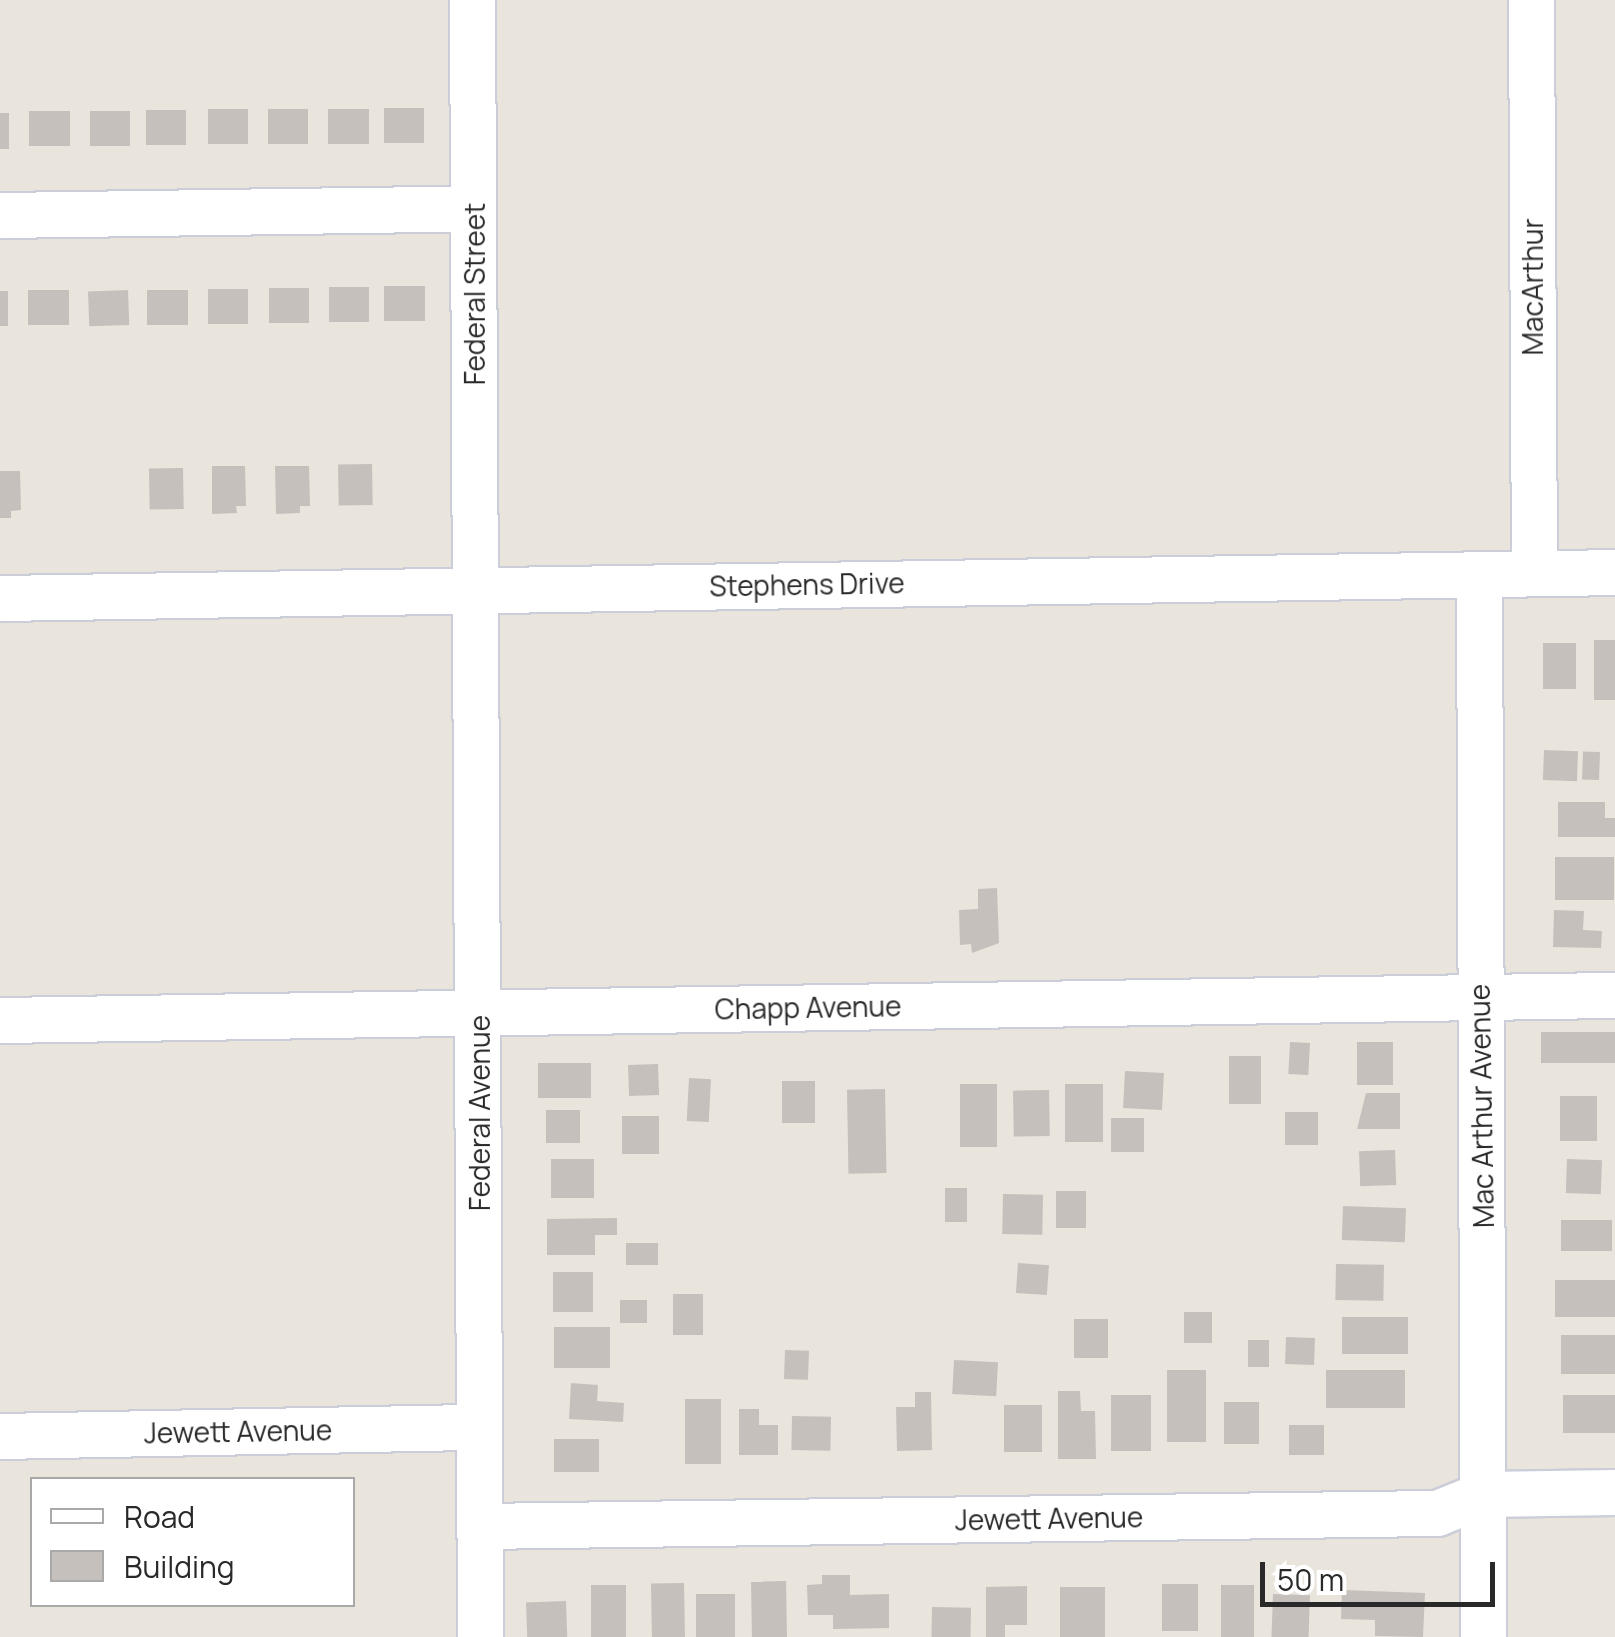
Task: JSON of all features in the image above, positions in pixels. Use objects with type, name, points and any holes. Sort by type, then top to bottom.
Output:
[{"type":"street","name":"Federal Street","points":[[472,0],[476,588]]},
{"type":"street","name":"MacArthur","points":[[1530,0],[1534,574]]},
{"type":"street","points":[[0,215],[474,208]]},
{"type":"street","name":"Stephens Drive","points":[[0,598],[1615,572]]},
{"type":"street","name":"Mac Arthur Avenue","points":[[1479,574],[1483,1637]]},
{"type":"street","name":"Federal Avenue","points":[[476,588],[480,1011],[476,1427],[480,1637]]},
{"type":"street","name":"Chapp Avenue","points":[[0,1020],[1615,995]]},
{"type":"street","name":"Jewett Avenue","points":[[0,1436],[476,1427]]},
{"type":"street","name":"Jewett Avenue","points":[[479,1526],[1437,1513],[1484,1494],[1615,1492]]},
{"type":"building","points":[[384,108],[424,108],[424,143],[384,143]]},
{"type":"building","points":[[208,109],[248,109],[248,144],[208,144]]},
{"type":"building","points":[[268,109],[308,109],[308,144],[268,144]]},
{"type":"building","points":[[328,109],[369,109],[369,144],[328,144]]},
{"type":"building","points":[[146,110],[186,110],[186,145],[146,145]]},
{"type":"building","points":[[29,111],[70,111],[70,146],[29,146]]},
{"type":"building","points":[[90,111],[130,111],[130,146],[90,146]]},
{"type":"building","points":[[0,113],[9,113],[9,149],[0,149]]},
{"type":"building","points":[[384,286],[425,286],[425,321],[384,321]]},
{"type":"building","points":[[329,287],[369,287],[369,322],[329,322]]},
{"type":"building","points":[[269,288],[309,288],[309,323],[269,323]]},
{"type":"building","points":[[208,289],[248,289],[248,324],[208,324]]},
{"type":"building","points":[[28,290],[69,290],[69,325],[28,325]]},
{"type":"building","points":[[128,290],[129,325],[89,326],[88,291]]},
{"type":"building","points":[[147,290],[188,290],[188,325],[147,325]]},
{"type":"building","points":[[0,291],[8,291],[8,326],[0,326]]},
{"type":"building","points":[[372,464],[373,505],[339,506],[338,465]]},
{"type":"building","points":[[212,466],[245,466],[246,506],[236,506],[237,513],[212,514]]},
{"type":"building","points":[[275,466],[309,466],[310,506],[300,506],[300,513],[276,514]]},
{"type":"building","points":[[183,468],[184,509],[150,510],[149,469]]},
{"type":"building","points":[[0,471],[20,471],[21,510],[11,511],[11,518],[0,518]]},
{"type":"building","points":[[1594,640],[1615,640],[1615,700],[1594,700]]},
{"type":"building","points":[[1543,643],[1576,643],[1576,689],[1543,689]]},
{"type":"building","points":[[1544,750],[1578,751],[1577,781],[1543,780]]},
{"type":"building","points":[[1583,751],[1600,752],[1599,780],[1582,779]]},
{"type":"building","points":[[1558,802],[1605,802],[1605,818],[1615,818],[1615,837],[1558,837]]},
{"type":"building","points":[[1555,857],[1614,857],[1614,900],[1555,900]]},
{"type":"building","points":[[997,888],[999,943],[972,953],[971,944],[960,945],[959,910],[978,909],[978,889]]},
{"type":"building","points":[[1554,910],[1584,911],[1583,930],[1602,931],[1601,948],[1553,947]]},
{"type":"building","points":[[1541,1032],[1615,1032],[1615,1063],[1541,1063]]},
{"type":"building","points":[[1290,1042],[1310,1043],[1308,1075],[1288,1074]]},
{"type":"building","points":[[1357,1042],[1393,1042],[1393,1085],[1357,1085]]},
{"type":"building","points":[[1229,1056],[1261,1056],[1261,1104],[1229,1104]]},
{"type":"building","points":[[538,1063],[591,1063],[591,1098],[538,1098]]},
{"type":"building","points":[[658,1064],[659,1095],[629,1096],[628,1065]]},
{"type":"building","points":[[1125,1071],[1164,1073],[1162,1110],[1123,1108]]},
{"type":"building","points":[[689,1078],[711,1079],[709,1122],[687,1121]]},
{"type":"building","points":[[782,1081],[815,1081],[815,1123],[782,1123]]},
{"type":"building","points":[[960,1084],[997,1084],[997,1147],[960,1147]]},
{"type":"building","points":[[1065,1084],[1103,1084],[1103,1142],[1065,1142]]},
{"type":"building","points":[[885,1089],[886,1173],[848,1174],[847,1090]]},
{"type":"building","points":[[1049,1090],[1050,1136],[1014,1137],[1013,1091]]},
{"type":"building","points":[[1366,1093],[1400,1093],[1400,1129],[1357,1129]]},
{"type":"building","points":[[1560,1096],[1597,1096],[1597,1141],[1560,1141]]},
{"type":"building","points":[[546,1110],[580,1110],[580,1143],[546,1143]]},
{"type":"building","points":[[1285,1112],[1318,1112],[1318,1145],[1285,1145]]},
{"type":"building","points":[[622,1116],[659,1116],[659,1154],[622,1154]]},
{"type":"building","points":[[1111,1118],[1144,1118],[1144,1152],[1111,1152]]},
{"type":"building","points":[[1395,1150],[1396,1185],[1360,1186],[1359,1151]]},
{"type":"building","points":[[551,1159],[594,1159],[594,1198],[551,1198]]},
{"type":"building","points":[[1567,1159],[1602,1160],[1601,1194],[1566,1193]]},
{"type":"building","points":[[945,1188],[967,1188],[967,1222],[945,1222]]},
{"type":"building","points":[[1056,1191],[1086,1191],[1086,1228],[1056,1228]]},
{"type":"building","points":[[1003,1194],[1043,1195],[1042,1235],[1002,1234]]},
{"type":"building","points":[[1343,1206],[1406,1208],[1405,1242],[1342,1240]]},
{"type":"building","points":[[617,1218],[617,1235],[595,1235],[595,1255],[547,1255],[547,1219]]},
{"type":"building","points":[[1561,1220],[1612,1220],[1612,1251],[1561,1251]]},
{"type":"building","points":[[626,1243],[658,1243],[658,1265],[626,1265]]},
{"type":"building","points":[[1018,1263],[1049,1265],[1047,1295],[1016,1293]]},
{"type":"building","points":[[1336,1264],[1384,1265],[1383,1301],[1335,1300]]},
{"type":"building","points":[[553,1272],[593,1272],[593,1312],[553,1312]]},
{"type":"building","points":[[1555,1280],[1615,1280],[1615,1317],[1555,1317]]},
{"type":"building","points":[[673,1294],[703,1294],[703,1335],[673,1335]]},
{"type":"building","points":[[620,1300],[647,1300],[647,1323],[620,1323]]},
{"type":"building","points":[[1184,1312],[1212,1312],[1212,1343],[1184,1343]]},
{"type":"building","points":[[1342,1317],[1408,1317],[1408,1354],[1342,1354]]},
{"type":"building","points":[[1074,1319],[1108,1319],[1108,1358],[1074,1358]]},
{"type":"building","points":[[554,1327],[610,1327],[610,1368],[554,1368]]},
{"type":"building","points":[[1561,1335],[1615,1335],[1615,1374],[1561,1374]]},
{"type":"building","points":[[1286,1337],[1315,1338],[1314,1365],[1285,1364]]},
{"type":"building","points":[[1248,1340],[1269,1340],[1269,1367],[1248,1367]]},
{"type":"building","points":[[785,1350],[809,1351],[808,1380],[784,1379]]},
{"type":"building","points":[[954,1360],[998,1362],[996,1396],[952,1394]]},
{"type":"building","points":[[1167,1370],[1206,1370],[1206,1442],[1167,1442]]},
{"type":"building","points":[[1326,1370],[1405,1370],[1405,1408],[1326,1408]]},
{"type":"building","points":[[571,1383],[598,1385],[597,1401],[624,1403],[623,1422],[569,1419]]},
{"type":"building","points":[[1058,1391],[1080,1391],[1081,1411],[1095,1411],[1096,1459],[1058,1459]]},
{"type":"building","points":[[915,1392],[931,1392],[932,1450],[897,1451],[896,1407],[915,1407]]},
{"type":"building","points":[[1111,1395],[1151,1395],[1151,1451],[1111,1451]]},
{"type":"building","points":[[1563,1395],[1615,1395],[1615,1433],[1563,1433]]},
{"type":"building","points":[[685,1399],[721,1399],[721,1464],[685,1464]]},
{"type":"building","points":[[1224,1402],[1259,1402],[1259,1444],[1224,1444]]},
{"type":"building","points":[[1004,1405],[1042,1405],[1042,1452],[1004,1452]]},
{"type":"building","points":[[739,1409],[759,1409],[759,1425],[778,1425],[778,1455],[739,1455]]},
{"type":"building","points":[[792,1416],[831,1417],[830,1451],[791,1450]]},
{"type":"building","points":[[1289,1425],[1324,1425],[1324,1455],[1289,1455]]},
{"type":"building","points":[[554,1439],[599,1439],[599,1472],[554,1472]]},
{"type":"building","points":[[822,1575],[850,1575],[850,1595],[889,1594],[889,1628],[833,1629],[833,1615],[808,1615],[807,1585],[822,1584]]},
{"type":"building","points":[[786,1581],[787,1637],[752,1637],[751,1582]]},
{"type":"building","points":[[684,1583],[685,1637],[652,1637],[651,1584]]},
{"type":"building","points":[[1162,1584],[1198,1584],[1198,1631],[1162,1631]]},
{"type":"building","points":[[591,1585],[626,1585],[626,1637],[591,1637]]},
{"type":"building","points":[[1221,1585],[1254,1585],[1254,1637],[1221,1637]]},
{"type":"building","points":[[1027,1586],[1027,1625],[1005,1625],[1005,1637],[986,1637],[986,1587]]},
{"type":"building","points":[[1060,1587],[1105,1587],[1105,1637],[1060,1637]]},
{"type":"building","points":[[1342,1590],[1425,1593],[1423,1637],[1375,1636],[1375,1620],[1341,1619]]},
{"type":"building","points":[[696,1594],[735,1594],[735,1637],[696,1637]]},
{"type":"building","points":[[1273,1594],[1310,1595],[1309,1637],[1271,1637]]},
{"type":"building","points":[[566,1601],[567,1637],[527,1637],[526,1602]]},
{"type":"building","points":[[932,1607],[971,1608],[970,1637],[931,1637]]}]
